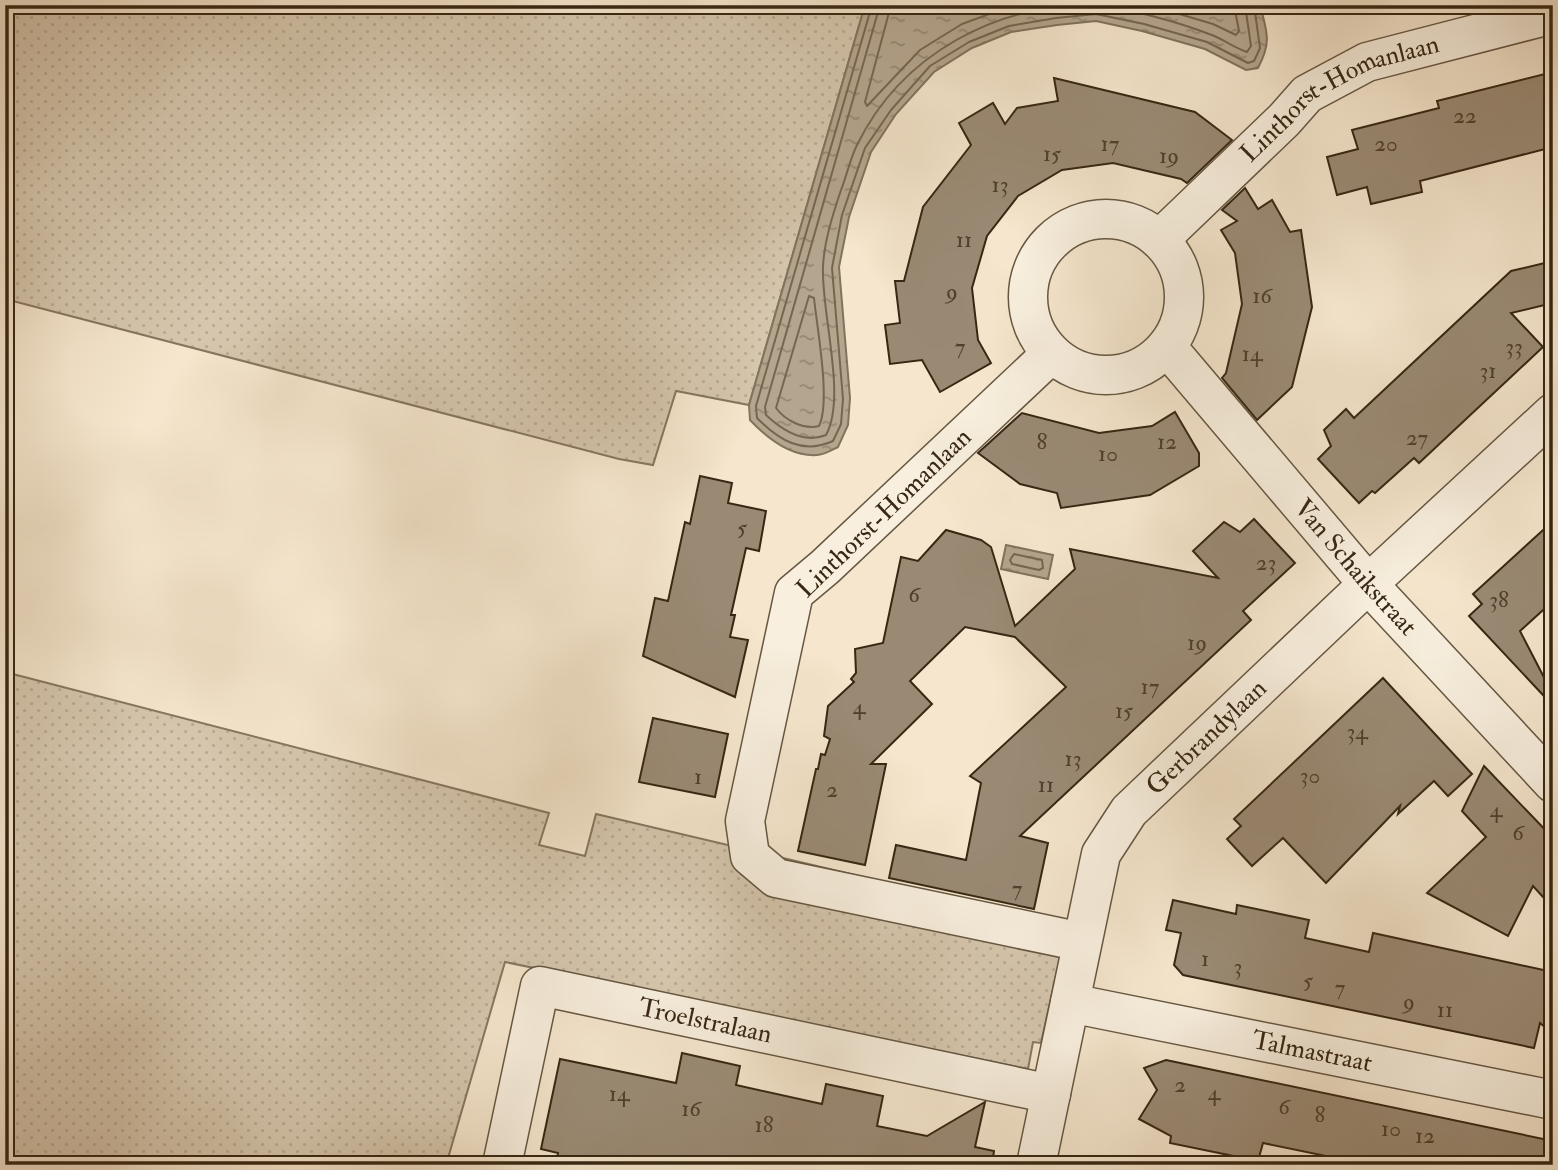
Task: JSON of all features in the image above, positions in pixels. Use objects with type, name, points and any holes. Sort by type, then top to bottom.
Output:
[{"type":"street","name":"Linthorst-Homanlaan","points":[[1160,239],[1284,120],[1307,94],[1367,62],[1553,14]]},
{"type":"street","points":[[1091,219],[1116,219],[1139,226],[1160,239],[1178,267],[1185,299],[1181,321],[1167,346],[1158,357],[1141,368],[1104,376],[1084,373],[1067,366],[1051,354],[1036,334],[1028,311],[1027,286],[1035,262],[1049,243],[1068,228],[1091,219]]},
{"type":"street","name":"Van Schaikstraat","points":[[1167,346],[1368,584],[1553,783]]},
{"type":"street","name":"Linthorst-Homanlaan","points":[[1051,354],[794,593],[745,821],[750,856],[776,878],[1082,942]]},
{"type":"street","name":"Gerbrandylaan","points":[[1036,1165],[1101,854],[1129,811],[1553,413]]},
{"type":"street","name":"Troelstralaan","points":[[502,1165],[540,986],[1051,1094]]},
{"type":"street","name":"Talmastraat","points":[[1070,1003],[1553,1100]]},
{"type":"shaded area","points":[[5,5],[865,5],[749,405],[676,391],[653,465],[619,459],[5,299]]},
{"type":"shaded area","points":[[5,672],[549,813],[539,845],[585,856],[596,814],[1067,925],[1041,1043],[1033,1042],[1028,1069],[505,962],[446,1165],[5,1165]]},
{"type":"water","points":[[865,5],[1260,5],[1267,44],[1258,68],[1246,70],[1205,49],[1096,21],[1011,32],[972,48],[934,72],[896,114],[871,152],[849,217],[839,267],[850,398],[848,425],[838,447],[822,454],[807,455],[788,450],[764,433],[750,420],[749,405]]},
{"type":"water","points":[[1006,545],[1053,555],[1048,579],[1001,569]]},
{"type":"building","points":[[1553,72],[1553,147],[1420,181],[1422,192],[1371,204],[1367,187],[1337,195],[1327,157],[1358,149],[1352,130],[1439,108],[1437,101]]},
{"type":"building","points":[[1054,78],[1195,112],[1232,140],[1187,183],[1181,179],[1113,163],[1062,170],[1018,196],[987,236],[972,288],[978,340],[991,363],[940,392],[922,360],[890,364],[885,325],[900,323],[895,281],[904,281],[923,207],[971,145],[959,123],[993,103],[1005,124],[1017,108],[1058,101]]},
{"type":"building","points":[[1245,188],[1258,209],[1272,200],[1290,232],[1301,230],[1312,307],[1292,387],[1257,420],[1222,378],[1226,373],[1242,304],[1235,253],[1221,230],[1237,221],[1222,210]]},
{"type":"building","points":[[1553,261],[1553,303],[1511,313],[1543,347],[1419,463],[1414,458],[1375,493],[1372,491],[1359,503],[1318,459],[1331,446],[1324,430],[1346,409],[1354,418],[1511,271]]},
{"type":"building","points":[[1175,412],[1199,453],[1199,466],[1150,495],[1061,508],[1057,493],[1020,484],[978,453],[1022,413],[1099,433],[1152,426]]},
{"type":"building","points":[[700,476],[732,483],[728,503],[766,511],[759,551],[746,548],[731,615],[735,615],[730,637],[748,640],[735,697],[643,656],[655,598],[668,601],[685,522],[690,524]]},
{"type":"building","points":[[1254,519],[1295,563],[1243,611],[1251,620],[1020,836],[1048,843],[1034,909],[889,878],[896,845],[966,860],[981,783],[970,776],[1066,687],[1015,637],[965,627],[910,681],[932,704],[871,764],[886,764],[865,865],[798,851],[816,769],[821,754],[825,755],[830,739],[824,736],[828,706],[854,682],[851,679],[856,673],[855,649],[883,643],[901,557],[918,561],[946,530],[981,540],[991,547],[1015,626],[1075,569],[1070,549],[1218,578],[1193,551],[1224,522],[1240,532]]},
{"type":"building","points":[[1553,521],[1553,601],[1520,631],[1550,689],[1543,695],[1469,616],[1482,604],[1473,594]]},
{"type":"building","points":[[1383,678],[1472,774],[1448,796],[1434,781],[1398,814],[1400,806],[1326,883],[1283,838],[1252,866],[1227,839],[1241,826],[1234,819]]},
{"type":"building","points":[[653,718],[728,734],[715,797],[639,782]]},
{"type":"building","points":[[1484,766],[1553,838],[1553,908],[1533,886],[1508,936],[1427,893],[1486,837],[1462,811]]},
{"type":"building","points":[[1173,900],[1236,914],[1237,905],[1309,920],[1305,938],[1369,952],[1373,933],[1553,972],[1553,1034],[1540,1023],[1534,1048],[1183,975],[1174,965],[1181,933],[1166,930]]},
{"type":"building","points":[[682,1053],[740,1066],[736,1085],[822,1104],[826,1084],[883,1096],[877,1126],[927,1136],[985,1102],[975,1147],[994,1151],[992,1165],[556,1165],[558,1153],[541,1149],[560,1059],[676,1083]]},
{"type":"building","points":[[1166,1060],[1553,1141],[1553,1165],[1325,1165],[1326,1156],[1263,1143],[1258,1161],[1170,1143],[1171,1136],[1139,1119],[1157,1090],[1144,1068]]}]
